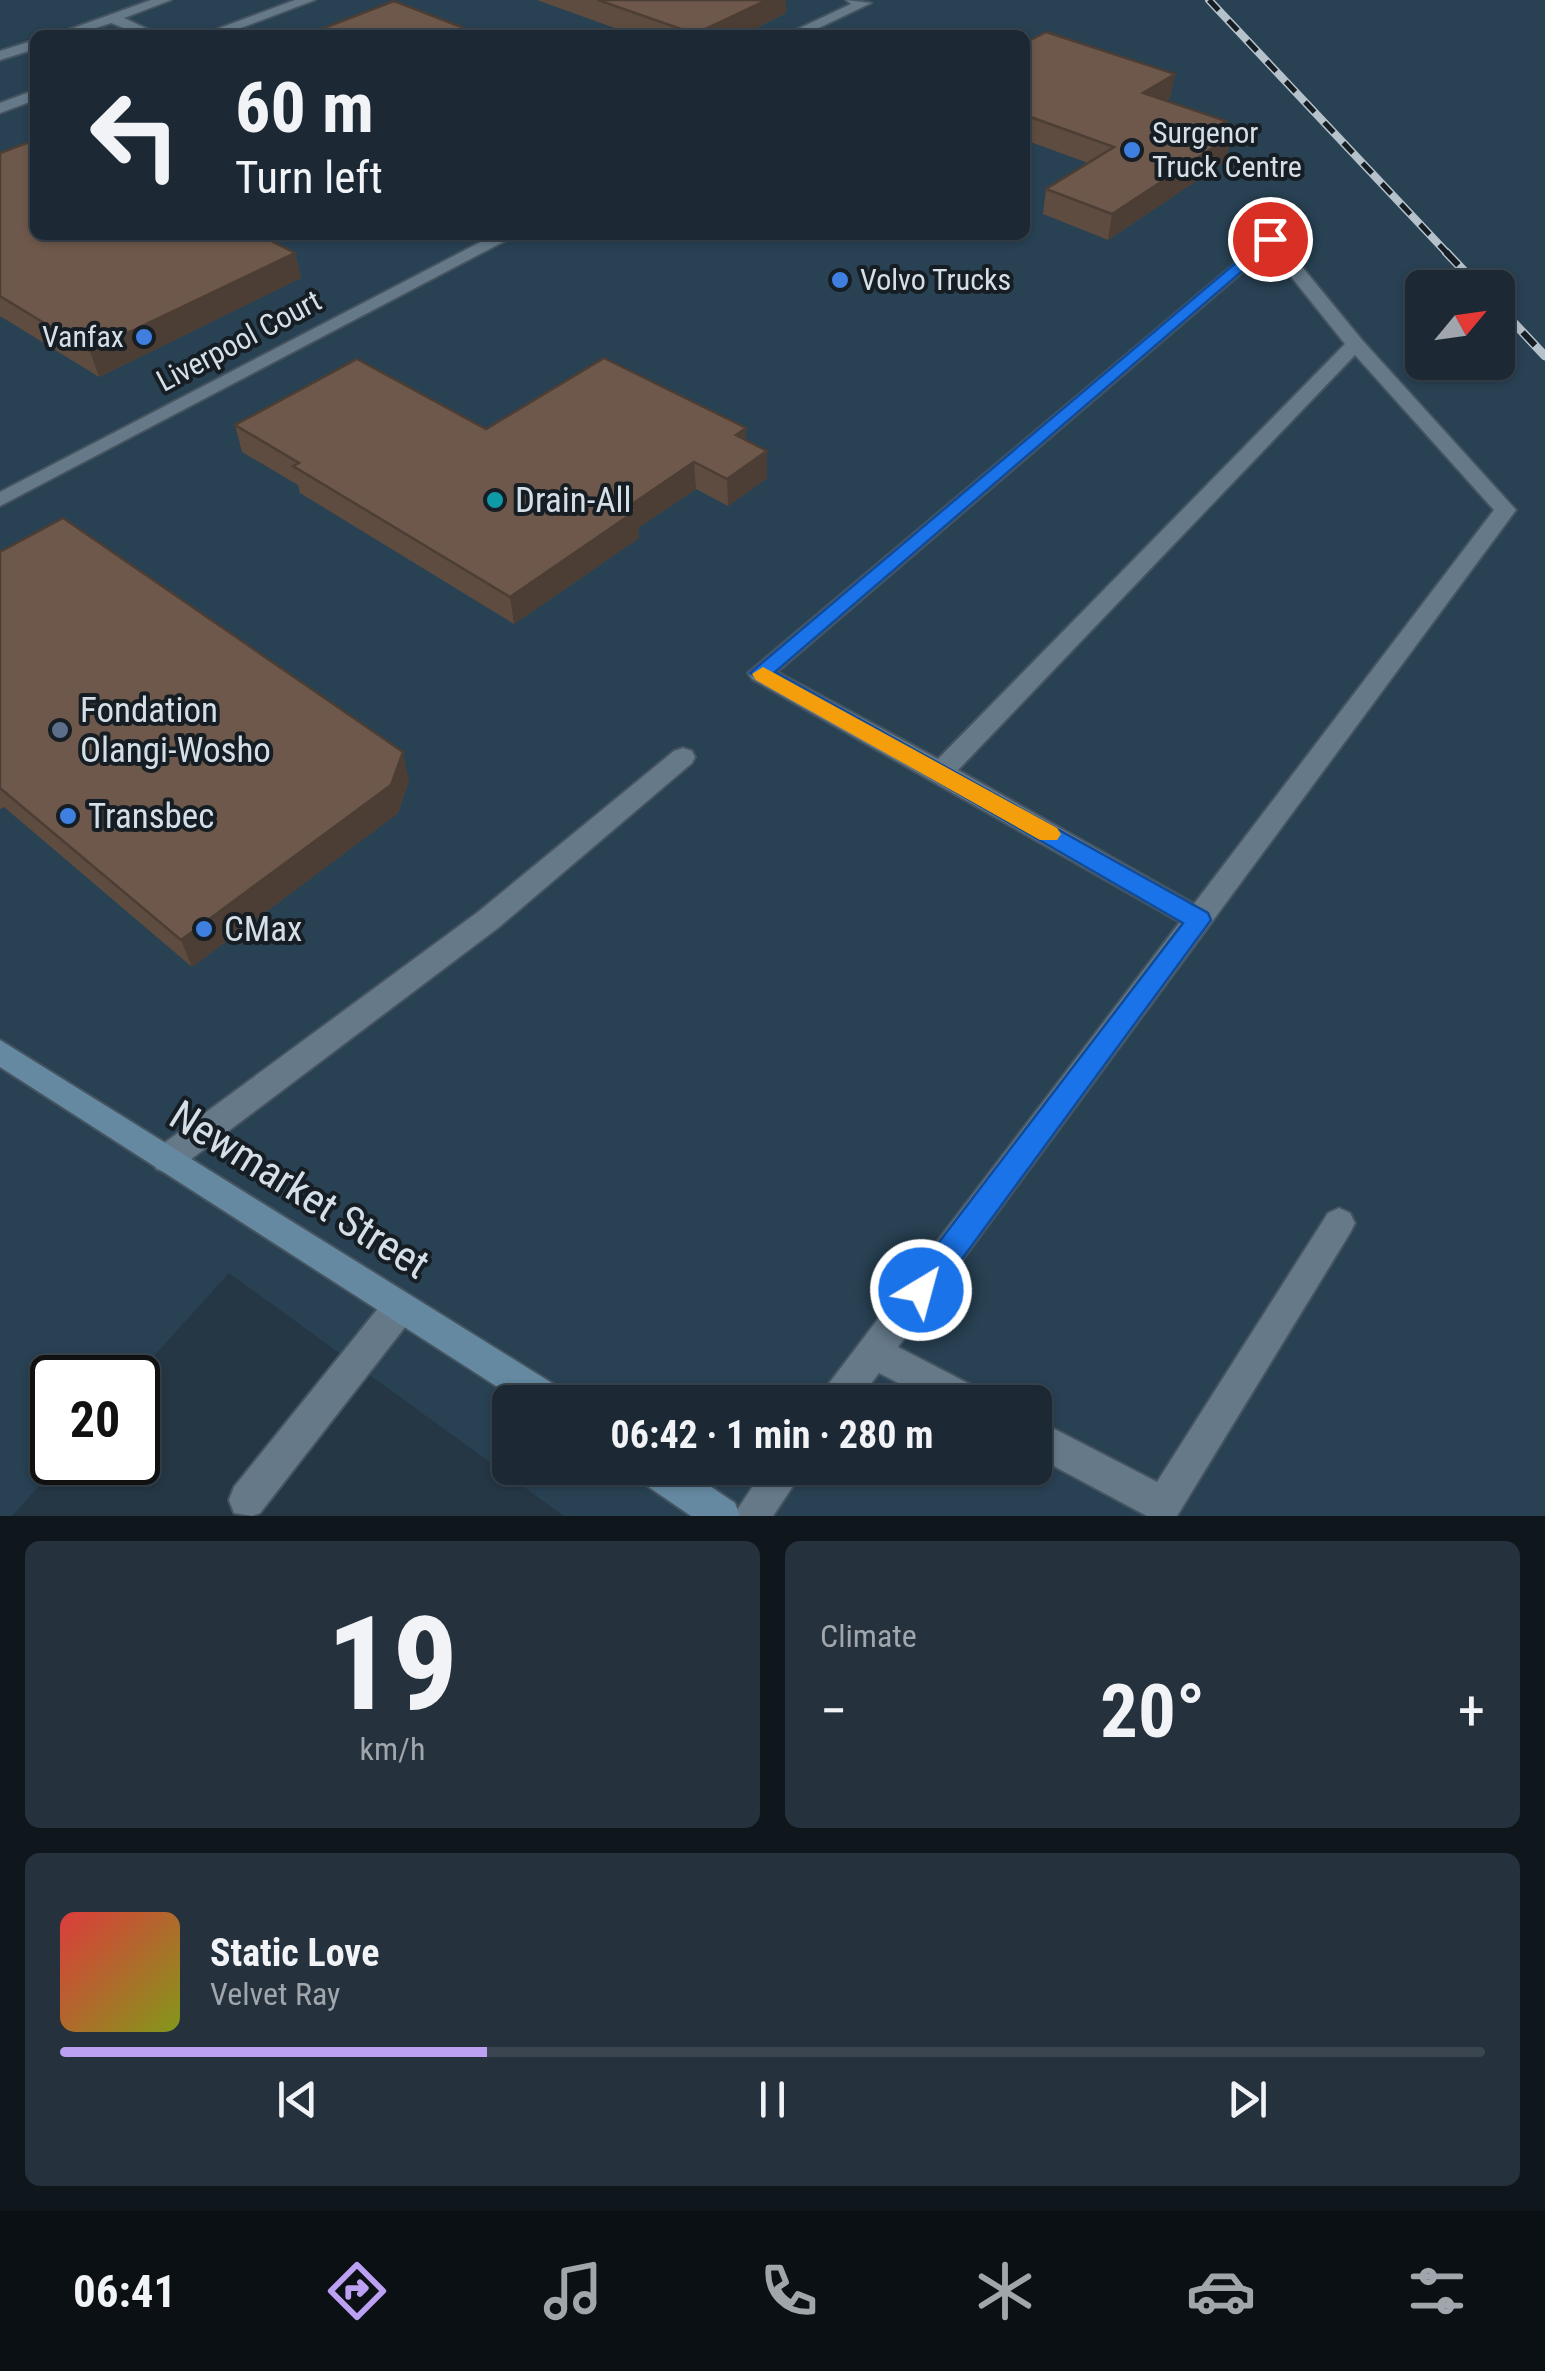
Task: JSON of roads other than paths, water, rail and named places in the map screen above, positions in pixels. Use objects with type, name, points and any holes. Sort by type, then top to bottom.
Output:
[{"type":"street","points":[[76,30],[164,0]]},
{"type":"street","points":[[222,30],[308,0]]},
{"type":"street","points":[[803,30],[865,1]]},
{"type":"street","points":[[112,18],[141,30]]},
{"type":"street","points":[[0,56],[30,46]]},
{"type":"street","points":[[0,108],[30,98]]},
{"type":"street","points":[[849,1385],[1199,920],[1506,510],[1355,344],[1270,239],[760,673],[1199,920]]},
{"type":"street","name":"Liverpool Court","points":[[0,500],[497,240]]},
{"type":"street","points":[[941,772],[1355,344]]},
{"type":"street","points":[[168,1158],[488,920],[683,756]]},
{"type":"street","name":"Newmarket Street","points":[[0,1052],[525,1385]]},
{"type":"street","points":[[1052,1447],[1162,1505],[1339,1223]]},
{"type":"street","points":[[247,1500],[400,1306]]},
{"type":"street","points":[[874,1352],[937,1385]]},
{"type":"street","points":[[677,1485],[722,1516]]},
{"type":"street","points":[[751,1516],[774,1485]]},
{"type":"railway","points":[[1209,0],[1448,254]]},
{"type":"railway","points":[[1446,252],[1463,270]]},
{"type":"railway","points":[[1515,324],[1545,356]]},
{"type":"place","name":"Surgenor Truck Centre","points":[[1132,150]]},
{"type":"place","name":"Volvo Trucks","points":[[840,280]]},
{"type":"place","name":"Vanfax","points":[[144,337]]},
{"type":"place","name":"Drain-All","points":[[495,500]]},
{"type":"place","name":"Fondation Olangi-Wosho","points":[[60,730]]},
{"type":"place","name":"Transbec","points":[[68,816]]},
{"type":"place","name":"CMax","points":[[204,929]]}]
